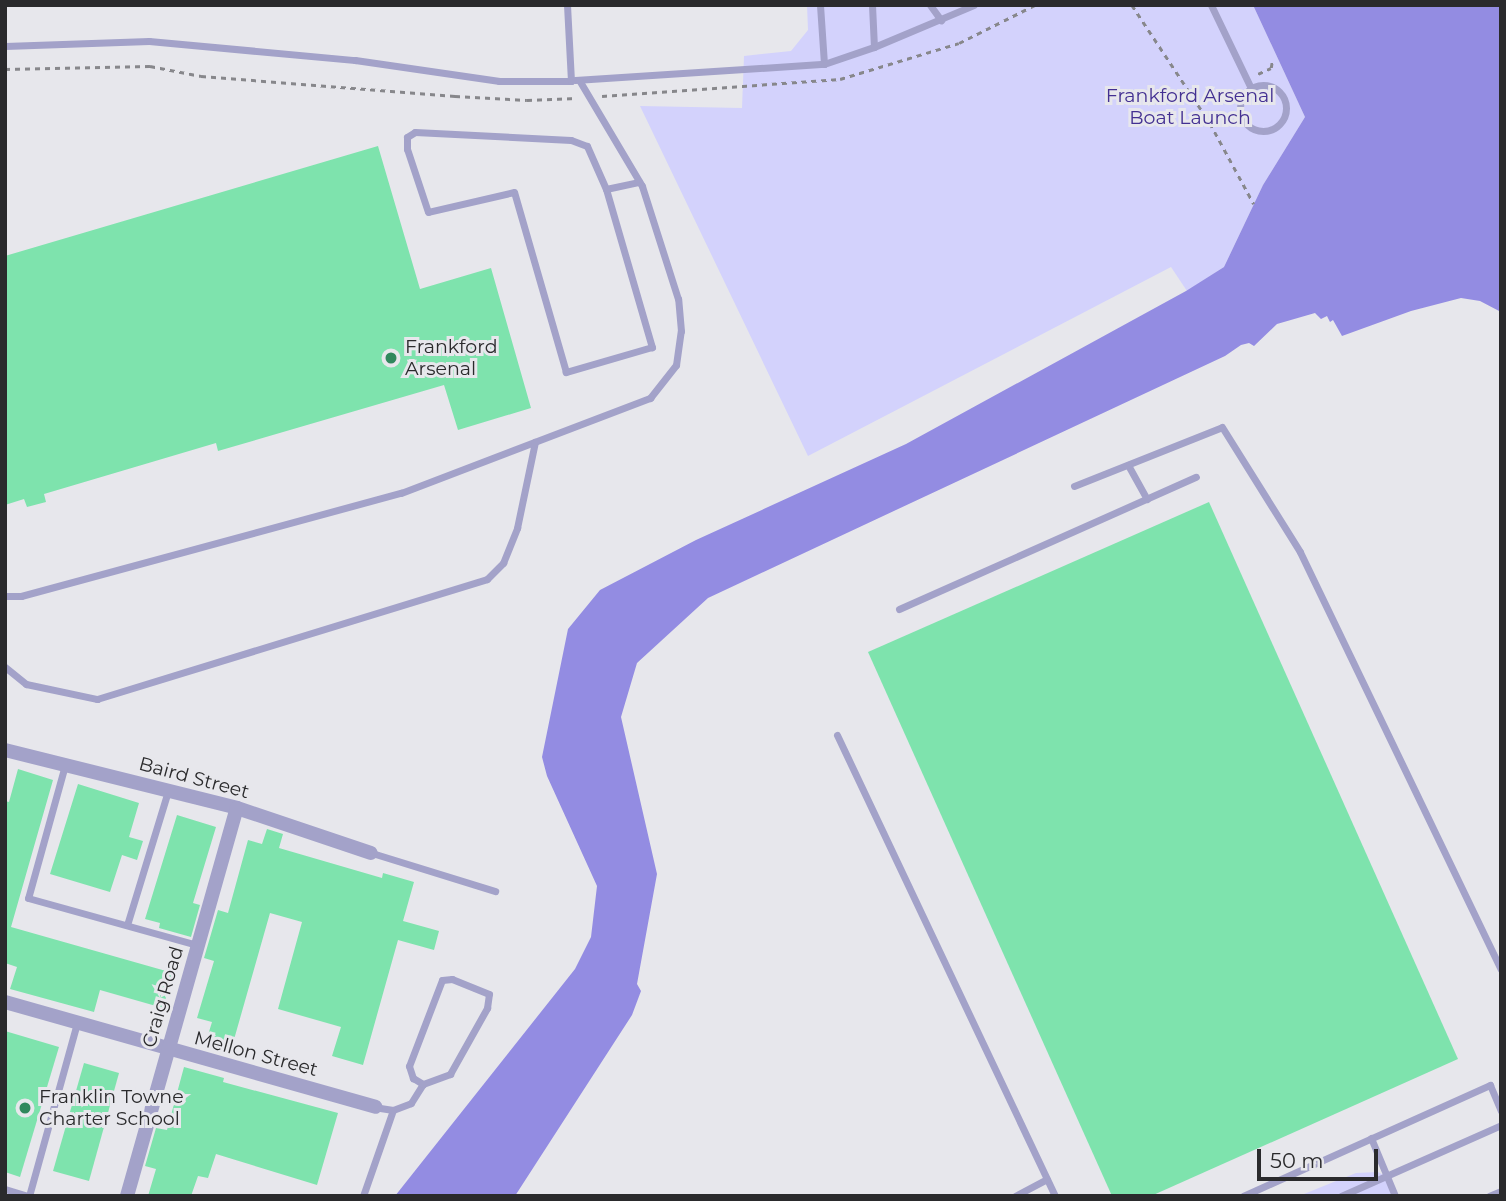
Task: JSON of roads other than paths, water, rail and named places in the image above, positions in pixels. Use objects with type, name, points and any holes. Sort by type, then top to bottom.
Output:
[{"type":"street","name":"Baird Street","points":[[5,750],[237,808],[371,853]]},
{"type":"street","name":"Craig Road","points":[[127,1196],[237,808]]},
{"type":"street","name":"Mellon Street","points":[[5,1002],[375,1107]]},
{"type":"lane","points":[[5,596],[21,596],[401,493],[650,398],[676,365],[681,331],[678,299],[639,182],[575,80],[566,5]]},
{"type":"lane","points":[[820,5],[824,64]]},
{"type":"lane","points":[[872,5],[874,47]]},
{"type":"lane","points":[[930,5],[941,20]]},
{"type":"lane","points":[[5,46],[149,41],[355,60],[499,81],[575,80],[824,64],[874,47],[974,5]]},
{"type":"lane","points":[[1211,5],[1251,88]]},
{"type":"lane","points":[[1272,87],[1283,96],[1284,117],[1275,127],[1254,129],[1244,120],[1240,106],[1251,88],[1272,87]]},
{"type":"lane","points":[[415,132],[571,140],[587,146],[606,189],[652,347],[566,372],[514,192],[428,212],[407,149],[407,137],[415,132]]},
{"type":"lane","points":[[606,189],[639,182]]},
{"type":"lane","points":[[1074,486],[1222,427],[1300,552],[1501,969]]},
{"type":"lane","points":[[5,667],[26,684],[97,699],[487,579],[503,563],[517,528],[535,442]]},
{"type":"lane","points":[[1128,464],[1147,499]]},
{"type":"lane","points":[[899,608],[1196,477]]},
{"type":"lane","points":[[838,735],[1055,1196]]},
{"type":"lane","points":[[65,765],[28,898],[198,945]]},
{"type":"lane","points":[[127,925],[168,791]]},
{"type":"lane","points":[[371,853],[495,891]]},
{"type":"lane","points":[[375,1107],[393,1110],[411,1103],[423,1084],[450,1074],[488,1007],[489,994],[452,979],[442,980],[409,1066],[412,1078],[423,1084]]},
{"type":"lane","points":[[5,1189],[29,1196],[77,1023]]},
{"type":"lane","points":[[1243,1196],[1490,1085],[1501,1111]]},
{"type":"lane","points":[[363,1196],[393,1110]]},
{"type":"lane","points":[[1341,1196],[1501,1125]]},
{"type":"lane","points":[[1371,1138],[1395,1196]]},
{"type":"lane","points":[[1015,1196],[1047,1179]]},
{"type":"lane","points":[[1489,1196],[1501,1191]]},
{"type":"place","name":"Frankford Arsenal","points":[[391,358]]},
{"type":"place","name":"Franklin Towne Charter School","points":[[25,1108]]},
{"type":"park label","name":"Frankford Arsenal Boat Launch","points":[[1190,107]]}]
